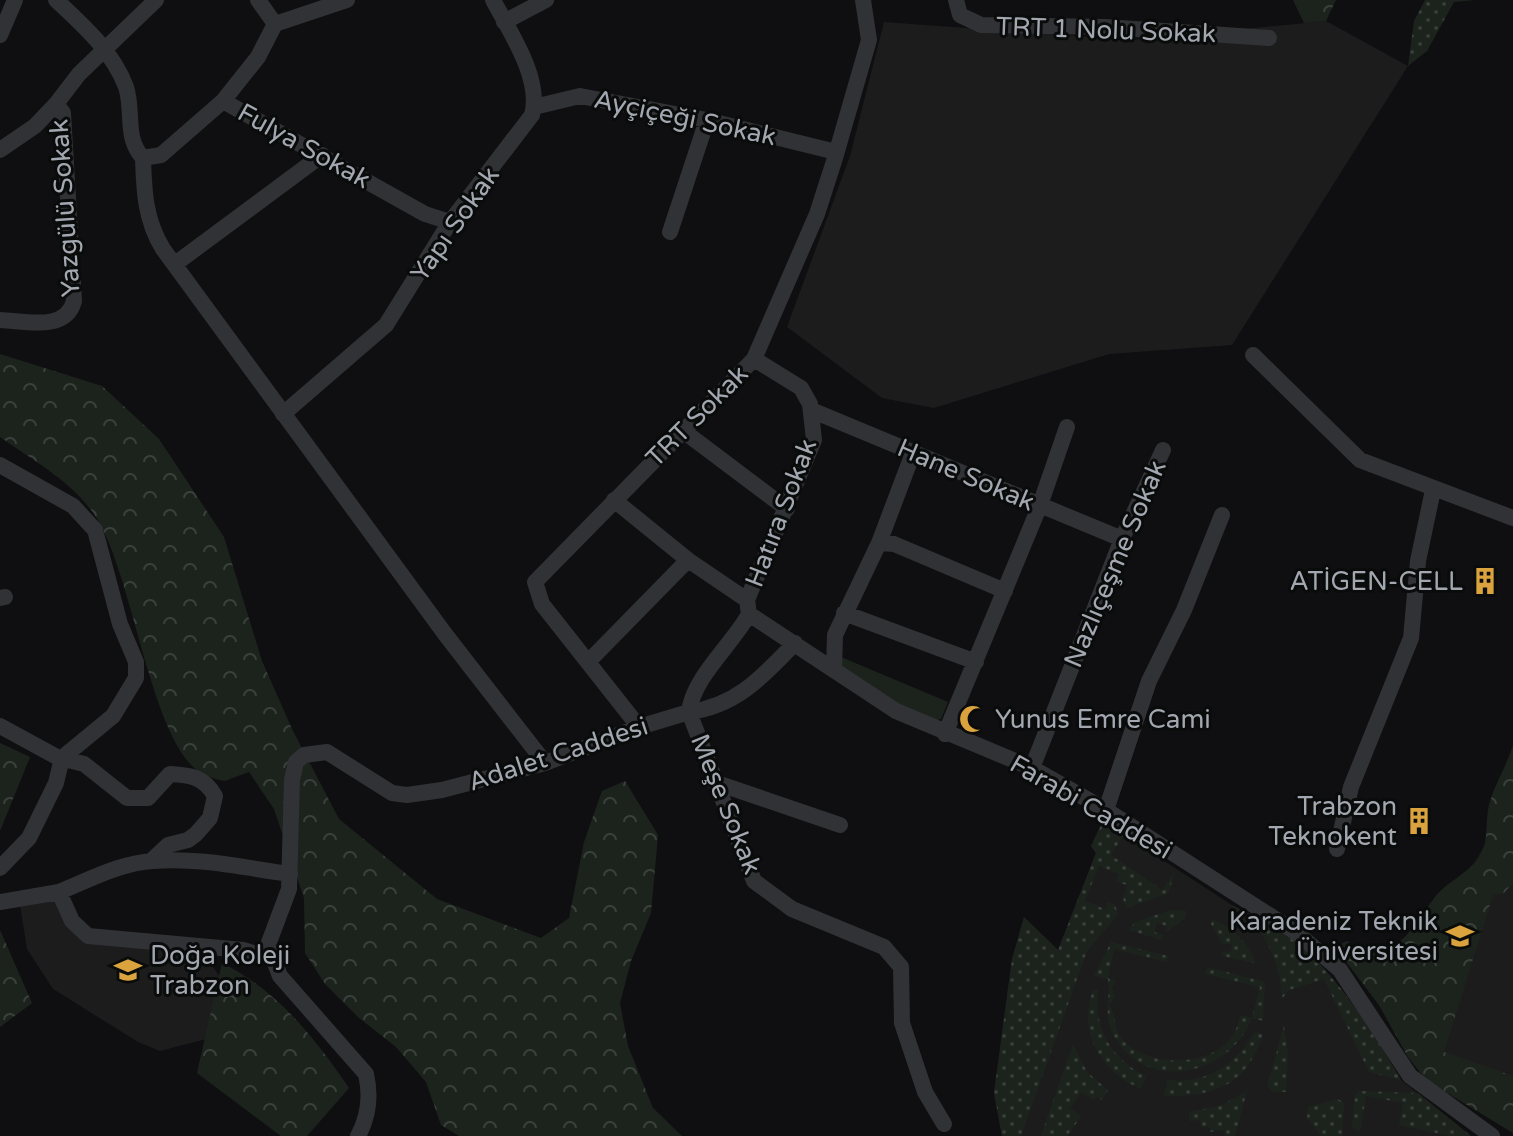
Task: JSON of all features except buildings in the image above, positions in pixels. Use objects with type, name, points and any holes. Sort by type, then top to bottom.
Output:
[{"type":"street","points":[[0,35],[15,0]]},
{"type":"street","points":[[56,0],[106,51],[127,91],[132,141],[143,158],[149,220],[158,242],[545,763]]},
{"type":"street","points":[[56,104],[73,81],[156,0]]},
{"type":"street","points":[[258,0],[275,24]]},
{"type":"street","points":[[223,101],[258,57],[275,24],[347,0]]},
{"type":"street","points":[[493,0],[531,81],[537,99],[534,107]]},
{"type":"street","points":[[504,22],[546,0]]},
{"type":"street","name":"TRT Sokak","points":[[639,727],[542,604],[535,582],[754,359],[817,214],[836,152],[869,40],[863,0]]},
{"type":"street","name":"TRT 1 Nolu Sokak","points":[[956,0],[960,15],[981,25],[1105,27],[1269,38]]},
{"type":"street","name":"Ayçiçeği Sokak","points":[[534,107],[580,96],[707,120],[836,152]]},
{"type":"street","name":"Fulya Sokak","points":[[143,158],[161,155],[223,101],[425,214],[450,222]]},
{"type":"street","name":"Yazgülü Sokak","points":[[0,150],[35,126],[56,104],[63,113],[74,301],[71,313],[60,321],[0,320]]},
{"type":"street","name":"Yapı Sokak","points":[[283,414],[386,325],[450,222],[488,176],[534,107]]},
{"type":"street","points":[[670,232],[707,120]]},
{"type":"street","points":[[175,264],[322,155]]},
{"type":"street","points":[[1253,355],[1360,460],[1513,518]]},
{"type":"street","name":"Hatıra Sokak","points":[[748,607],[814,440],[811,410],[801,388],[754,359]]},
{"type":"street","name":"Hane Sokak","points":[[811,410],[1122,539]]},
{"type":"street","points":[[945,734],[1040,505],[1067,427]]},
{"type":"street","points":[[682,430],[787,509]]},
{"type":"street","name":"Nazlıçeşme Sokak","points":[[1032,768],[1122,539],[1163,450]]},
{"type":"street","points":[[834,670],[835,635],[879,543],[913,453]]},
{"type":"street","points":[[0,465],[73,506],[95,530],[120,624],[136,662],[136,678],[113,716],[62,758],[56,783],[29,838],[0,868]]},
{"type":"street","points":[[1337,849],[1351,787],[1411,638],[1418,561],[1433,490]]},
{"type":"street","name":"Farabi Caddesi","points":[[614,500],[795,643],[896,711],[1032,768],[1106,810],[1324,953],[1359,995],[1410,1076],[1492,1136]]},
{"type":"street","points":[[1106,810],[1149,681],[1184,610],[1222,515]]},
{"type":"street","points":[[879,543],[894,544],[1005,591]]},
{"type":"street","points":[[588,662],[688,560]]},
{"type":"street","points":[[689,712],[690,702],[748,607]]},
{"type":"street","points":[[844,613],[976,662]]},
{"type":"street","name":"Meşe Sokak","points":[[795,643],[757,682],[734,699],[714,709],[689,712],[754,881],[792,909],[884,947],[901,967],[902,1023],[925,1092],[944,1124]]},
{"type":"street","name":"Adalet Caddesi","points":[[271,958],[268,945],[289,889],[292,780],[296,762],[304,755],[327,752],[392,793],[407,795],[442,790],[545,763],[639,727],[689,712]]},
{"type":"street","points":[[0,726],[62,758],[84,764],[108,785],[139,800],[148,798],[170,774],[189,775],[209,786],[215,796],[210,818],[188,840],[168,845],[151,861]]},
{"type":"street","points":[[714,782],[840,825]]},
{"type":"street","points":[[0,902],[59,892],[114,869],[151,861],[222,864],[290,874]]},
{"type":"street","points":[[59,892],[63,908],[88,936],[243,950],[271,958],[280,976],[366,1074],[370,1092],[367,1117],[358,1136]]},
{"type":"shaded area","points":[[1326,21],[1408,66],[1232,345],[1109,354],[934,408],[882,398],[787,327],[850,156],[884,22],[1131,40]]},
{"type":"shaded area","name":"Karadeniz Teknik Üniversitesi","points":[[1513,745],[1513,1133],[1408,1057],[1379,1005],[1335,947],[1347,941],[1363,953],[1382,952],[1413,932],[1436,895],[1473,866],[1488,839],[1490,804]]},
{"type":"shaded area","points":[[1103,821],[1235,907],[1258,917],[1336,984],[1367,1022],[1401,1080],[1471,1136],[1002,1136],[994,1093],[1012,959],[1024,917],[1058,950],[1096,853],[1091,846]]},
{"type":"shaded area","name":"Doğa Koleji Trabzon","points":[[56,899],[93,939],[201,950],[240,1006],[210,1038],[160,1051],[138,1042],[53,989],[27,949],[20,905]]},
{"type":"green space","points":[[1293,0],[1336,0],[1326,21],[1304,23]]},
{"type":"green space","points":[[1425,0],[1475,0],[1454,2],[1427,51],[1408,66],[1414,21]]},
{"type":"green space","points":[[0,354],[102,386],[159,439],[224,537],[262,661],[292,729],[339,819],[437,899],[541,938],[569,918],[584,842],[602,791],[625,781],[658,835],[651,913],[631,961],[620,1003],[628,1046],[653,1108],[682,1136],[459,1136],[441,1125],[426,1082],[396,1047],[358,1017],[325,984],[305,953],[304,898],[274,809],[249,772],[224,781],[201,773],[183,755],[155,692],[120,574],[108,540],[94,514],[63,481],[0,437]]},
{"type":"green space","points":[[841,657],[948,702],[941,719],[929,722],[839,667]]},
{"type":"green space","points":[[0,743],[30,757],[0,831]]},
{"type":"green space","name":"Karadeniz Teknik Üniversitesi","points":[[1513,748],[1513,883],[1504,893],[1493,895],[1444,1052],[1513,1076],[1513,1133],[1426,1080],[1408,1057],[1379,1005],[1335,947],[1347,941],[1363,950],[1377,953],[1389,950],[1409,932],[1441,890],[1476,861],[1485,842],[1491,798]]},
{"type":"green space","points":[[1103,821],[1125,833],[1111,855],[1162,890],[1174,873],[1169,893],[1127,908],[1123,899],[1127,885],[1116,882],[1119,874],[1099,866],[1085,901],[1105,909],[1108,902],[1115,905],[1118,914],[1087,951],[1021,1136],[1002,1136],[994,1093],[1012,959],[1024,917],[1058,950],[1096,853],[1091,846]]},
{"type":"green space","points":[[1232,905],[1289,937],[1320,964],[1358,1012],[1401,1080],[1369,1072],[1324,979],[1289,990],[1282,999],[1278,972],[1269,946],[1253,925],[1231,909]]},
{"type":"green space","points":[[1171,910],[1186,911],[1185,918],[1167,932],[1166,926],[1157,923],[1154,932],[1163,935],[1161,940],[1129,930],[1135,922]]},
{"type":"green space","points":[[1212,919],[1239,936],[1255,963],[1222,956],[1222,951],[1231,952],[1232,944],[1222,944],[1211,924]]},
{"type":"green space","points":[[0,930],[32,1003],[0,1027]]},
{"type":"green space","points":[[1111,942],[1168,956],[1167,962],[1114,949],[1108,978],[1116,981],[1112,988],[1115,996],[1109,1005],[1119,1035],[1135,1050],[1170,1060],[1190,1060],[1208,1055],[1223,1046],[1234,1033],[1240,1015],[1252,1018],[1241,1038],[1226,1054],[1207,1065],[1186,1071],[1165,1071],[1145,1065],[1127,1053],[1110,1027],[1108,1013],[1108,979],[1094,976]]},
{"type":"green space","points":[[222,963],[278,1001],[322,1051],[349,1088],[307,1136],[281,1136],[197,1073]]},
{"type":"green space","points":[[1207,967],[1265,982],[1263,1021],[1252,1018],[1260,987],[1205,974]]},
{"type":"green space","points":[[1093,990],[1098,990],[1099,1017],[1107,1041],[1123,1061],[1146,1076],[1141,1089],[1114,1072],[1096,1049],[1088,1021]]},
{"type":"green space","points":[[1284,1026],[1288,1054],[1286,1092],[1273,1092],[1267,1086]]},
{"type":"green space","points":[[1255,1032],[1263,1034],[1256,1051],[1248,1065],[1227,1084],[1199,1094],[1164,1096],[1167,1080],[1195,1079],[1218,1070],[1239,1054]]},
{"type":"green space","points":[[1073,1044],[1087,1072],[1108,1090],[1102,1100],[1097,1096],[1094,1100],[1081,1092],[1070,1108],[1081,1117],[1067,1136],[1041,1136]]},
{"type":"green space","points":[[1247,1091],[1235,1136],[1225,1136],[1224,1130],[1210,1132],[1210,1127],[1201,1127],[1200,1120],[1189,1121],[1189,1112],[1220,1106]]},
{"type":"green space","points":[[1359,1091],[1418,1093],[1471,1136],[1450,1136],[1399,1125],[1403,1103],[1366,1096],[1360,1132],[1352,1127],[1355,1095]]},
{"type":"green space","points":[[1338,1099],[1344,1103],[1342,1136],[1321,1136],[1307,1118],[1308,1107]]},
{"type":"place","name":"ATİGEN-CELL","points":[[1485,581]]},
{"type":"place","name":"Yunus Emre Cami","points":[[973,719]]},
{"type":"place","name":"Trabzon Teknokent","points":[[1419,821]]},
{"type":"place","name":"Karadeniz Teknik Üniversitesi","points":[[1460,936]]},
{"type":"place","name":"Doğa Koleji Trabzon","points":[[128,970]]}]
